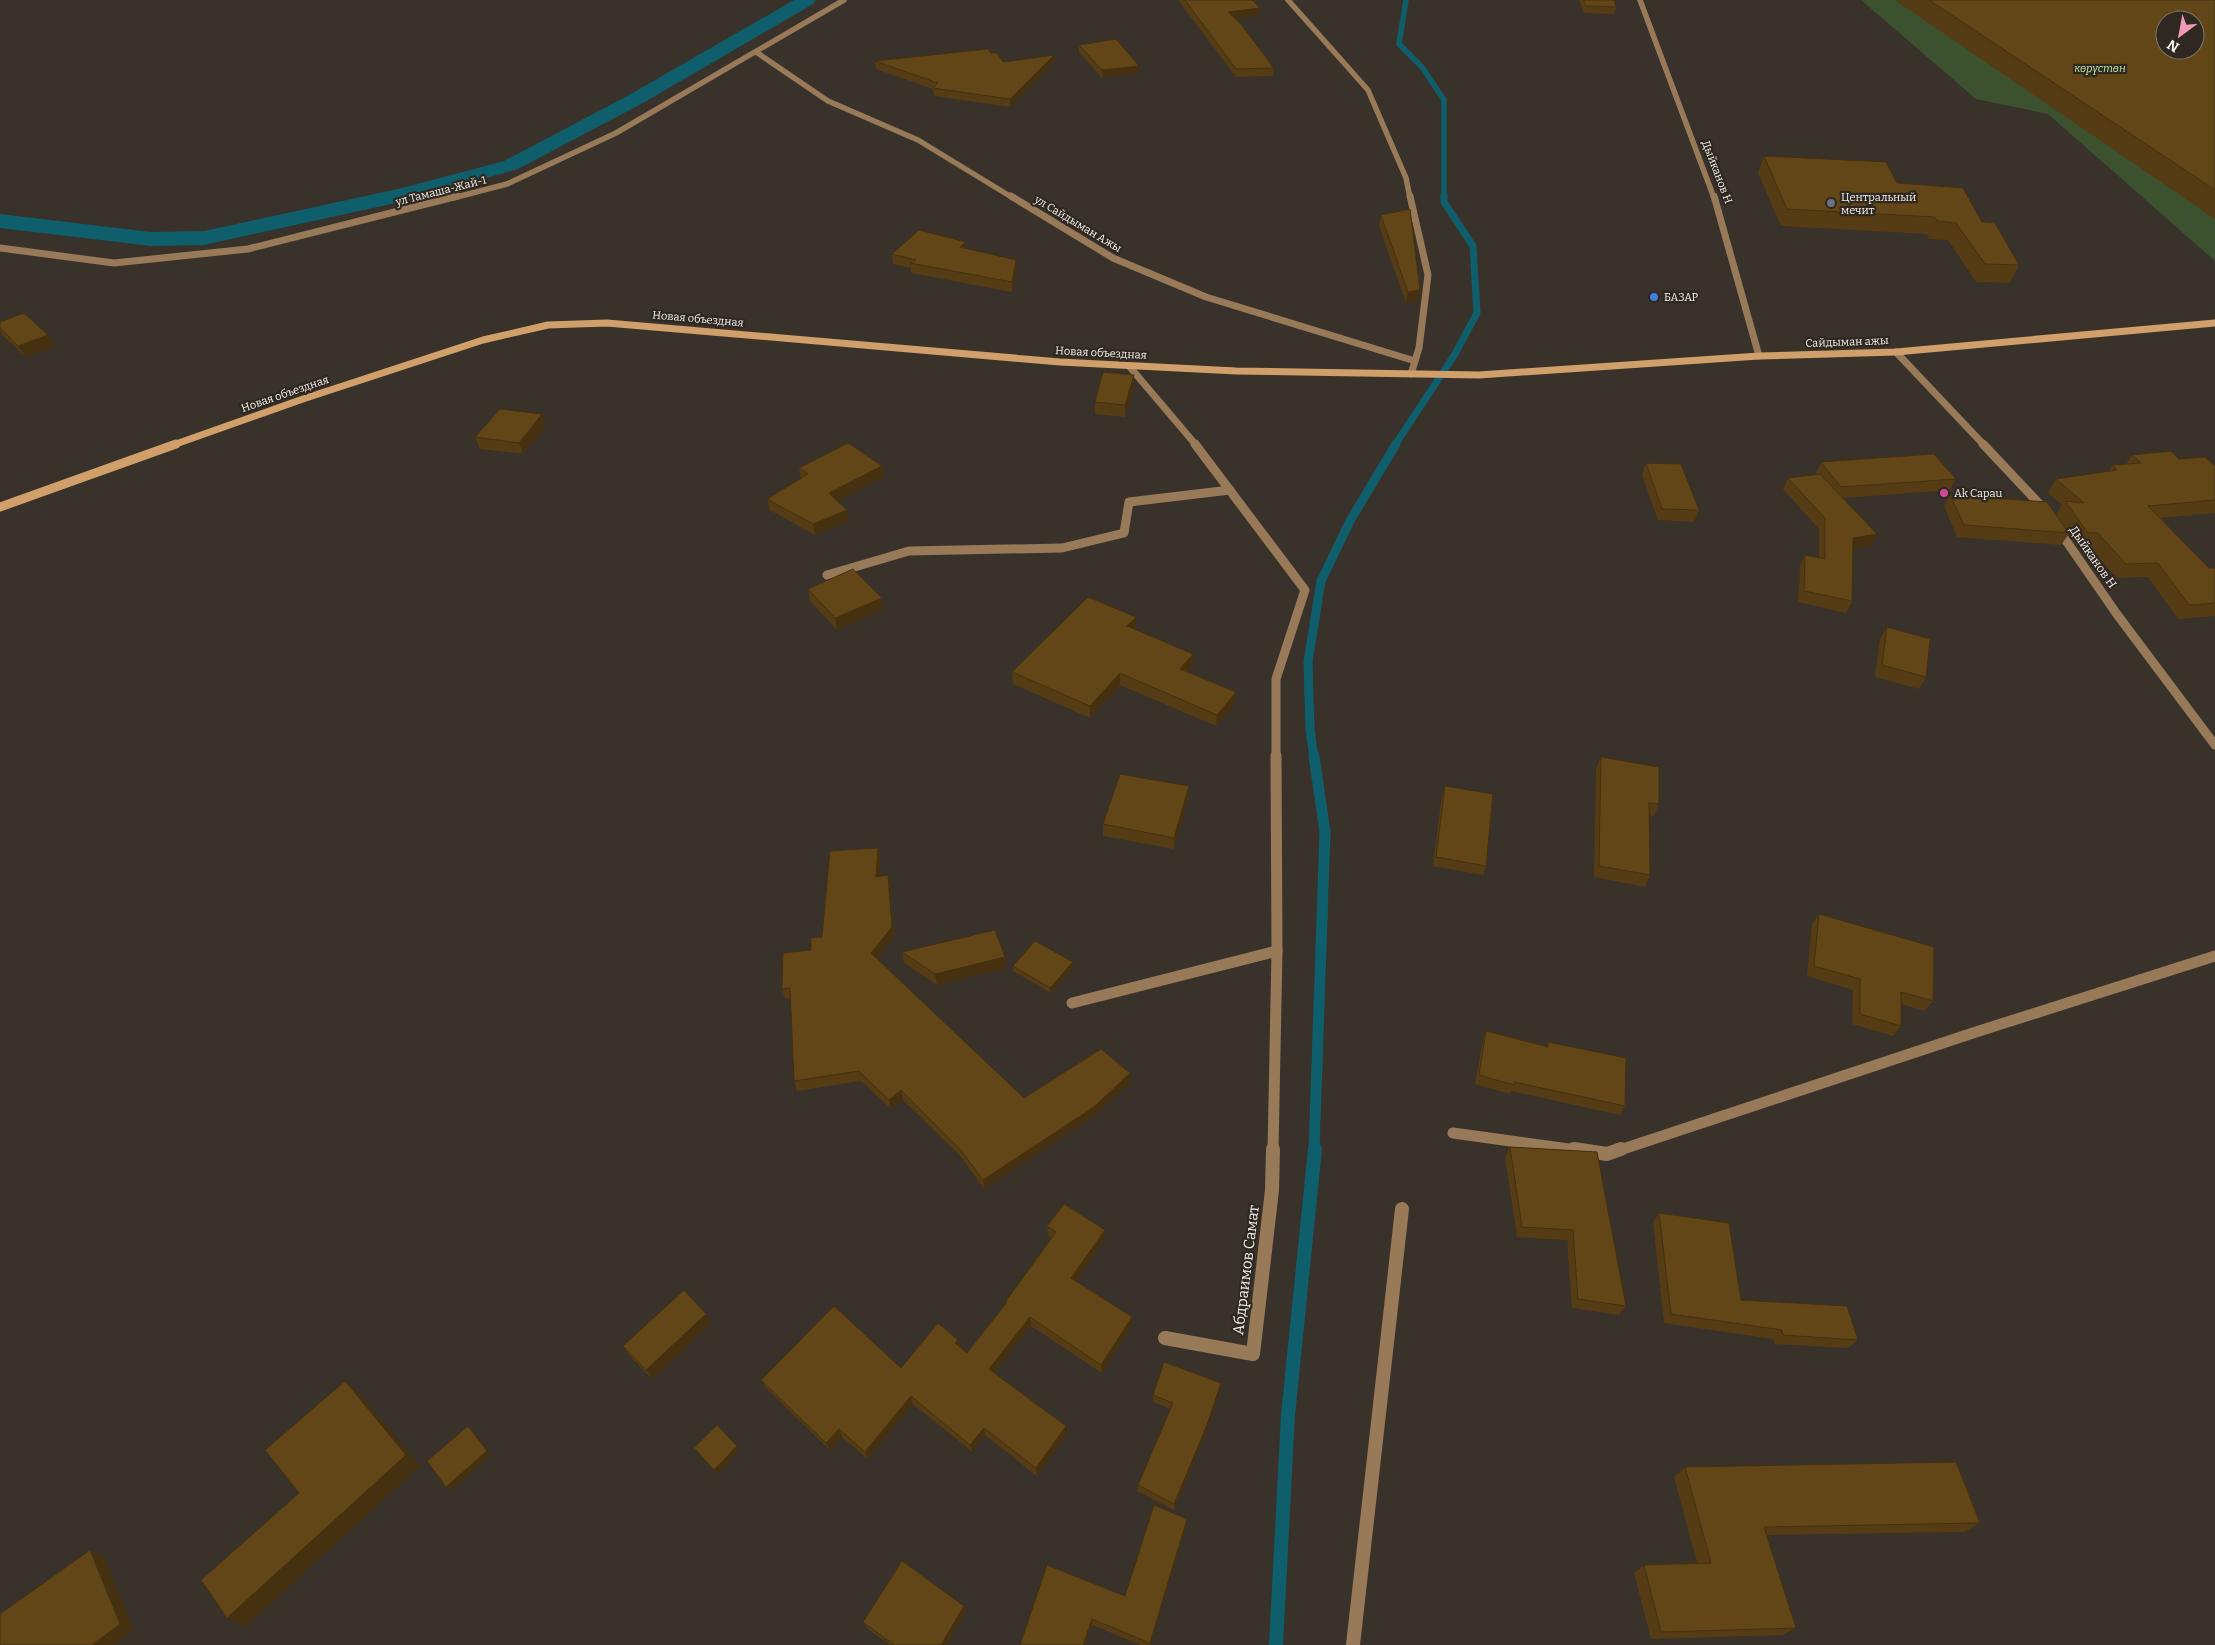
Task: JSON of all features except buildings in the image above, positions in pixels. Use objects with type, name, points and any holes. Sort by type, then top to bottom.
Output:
[{"type":"main road","name":"Новая объездная","points":[[0,507],[302,399],[483,340],[548,325],[607,323],[1060,362],[1129,366],[1236,371],[1422,374]]},
{"type":"main road","name":"Сайдыман ажы","points":[[1422,374],[1479,376],[1759,356],[1896,352],[2215,323]]},
{"type":"street","name":"ул Тамаша-Жай-1","points":[[0,248],[114,263],[248,249],[508,184],[616,133],[844,0]]},
{"type":"street","points":[[1288,0],[1368,90],[1406,178],[1428,275],[1419,348],[1411,374]]},
{"type":"street","name":"Дыйканов Н","points":[[1640,0],[1719,210],[1759,356]]},
{"type":"street","name":"ул Сайдыман Ажы","points":[[756,52],[828,101],[918,140],[1114,258],[1206,297],[1415,361]]},
{"type":"street","points":[[1896,352],[2050,517]]},
{"type":"street","points":[[1072,1003],[1277,951],[1276,679],[1305,590],[1196,446],[1129,366]]},
{"type":"street","points":[[827,575],[910,550],[1062,548],[1124,533],[1129,502],[1230,490]]},
{"type":"street","name":"Дыйканов Н","points":[[2055,525],[2116,613],[2215,745]]},
{"type":"street","name":"Абдраимов Самат","points":[[1165,1338],[1253,1354],[1272,1190],[1277,951]]},
{"type":"street","points":[[1453,1133],[1607,1154],[1976,1032],[2215,956]]},
{"type":"street","points":[[1353,1645],[1402,1209]]},
{"type":"green space","name":"көрүстөн","points":[[1861,0],[2159,0],[2178,10],[2155,10],[2155,60],[2205,60],[2205,25],[2215,30],[2215,261],[2048,114],[1976,99]]},
{"type":"waterway","points":[[0,221],[151,239],[204,238],[405,194],[511,165],[636,99],[807,0]]},
{"type":"waterway","points":[[1395,445],[1455,354],[1477,313],[1473,246],[1444,202],[1444,100],[1422,67],[1399,44],[1406,0]]},
{"type":"waterway","points":[[1314,758],[1310,729],[1308,662],[1321,581],[1350,521],[1396,444]]},
{"type":"waterway","points":[[1314,756],[1325,832],[1314,1151]]},
{"type":"waterway","points":[[1276,1645],[1288,1415],[1315,1149]]},
{"type":"place","name":"Центральный мечит","points":[[1831,203]]},
{"type":"place","name":"БАЗАР","points":[[1654,297]]},
{"type":"place","name":"Ak Capau","points":[[1944,493]]}]
